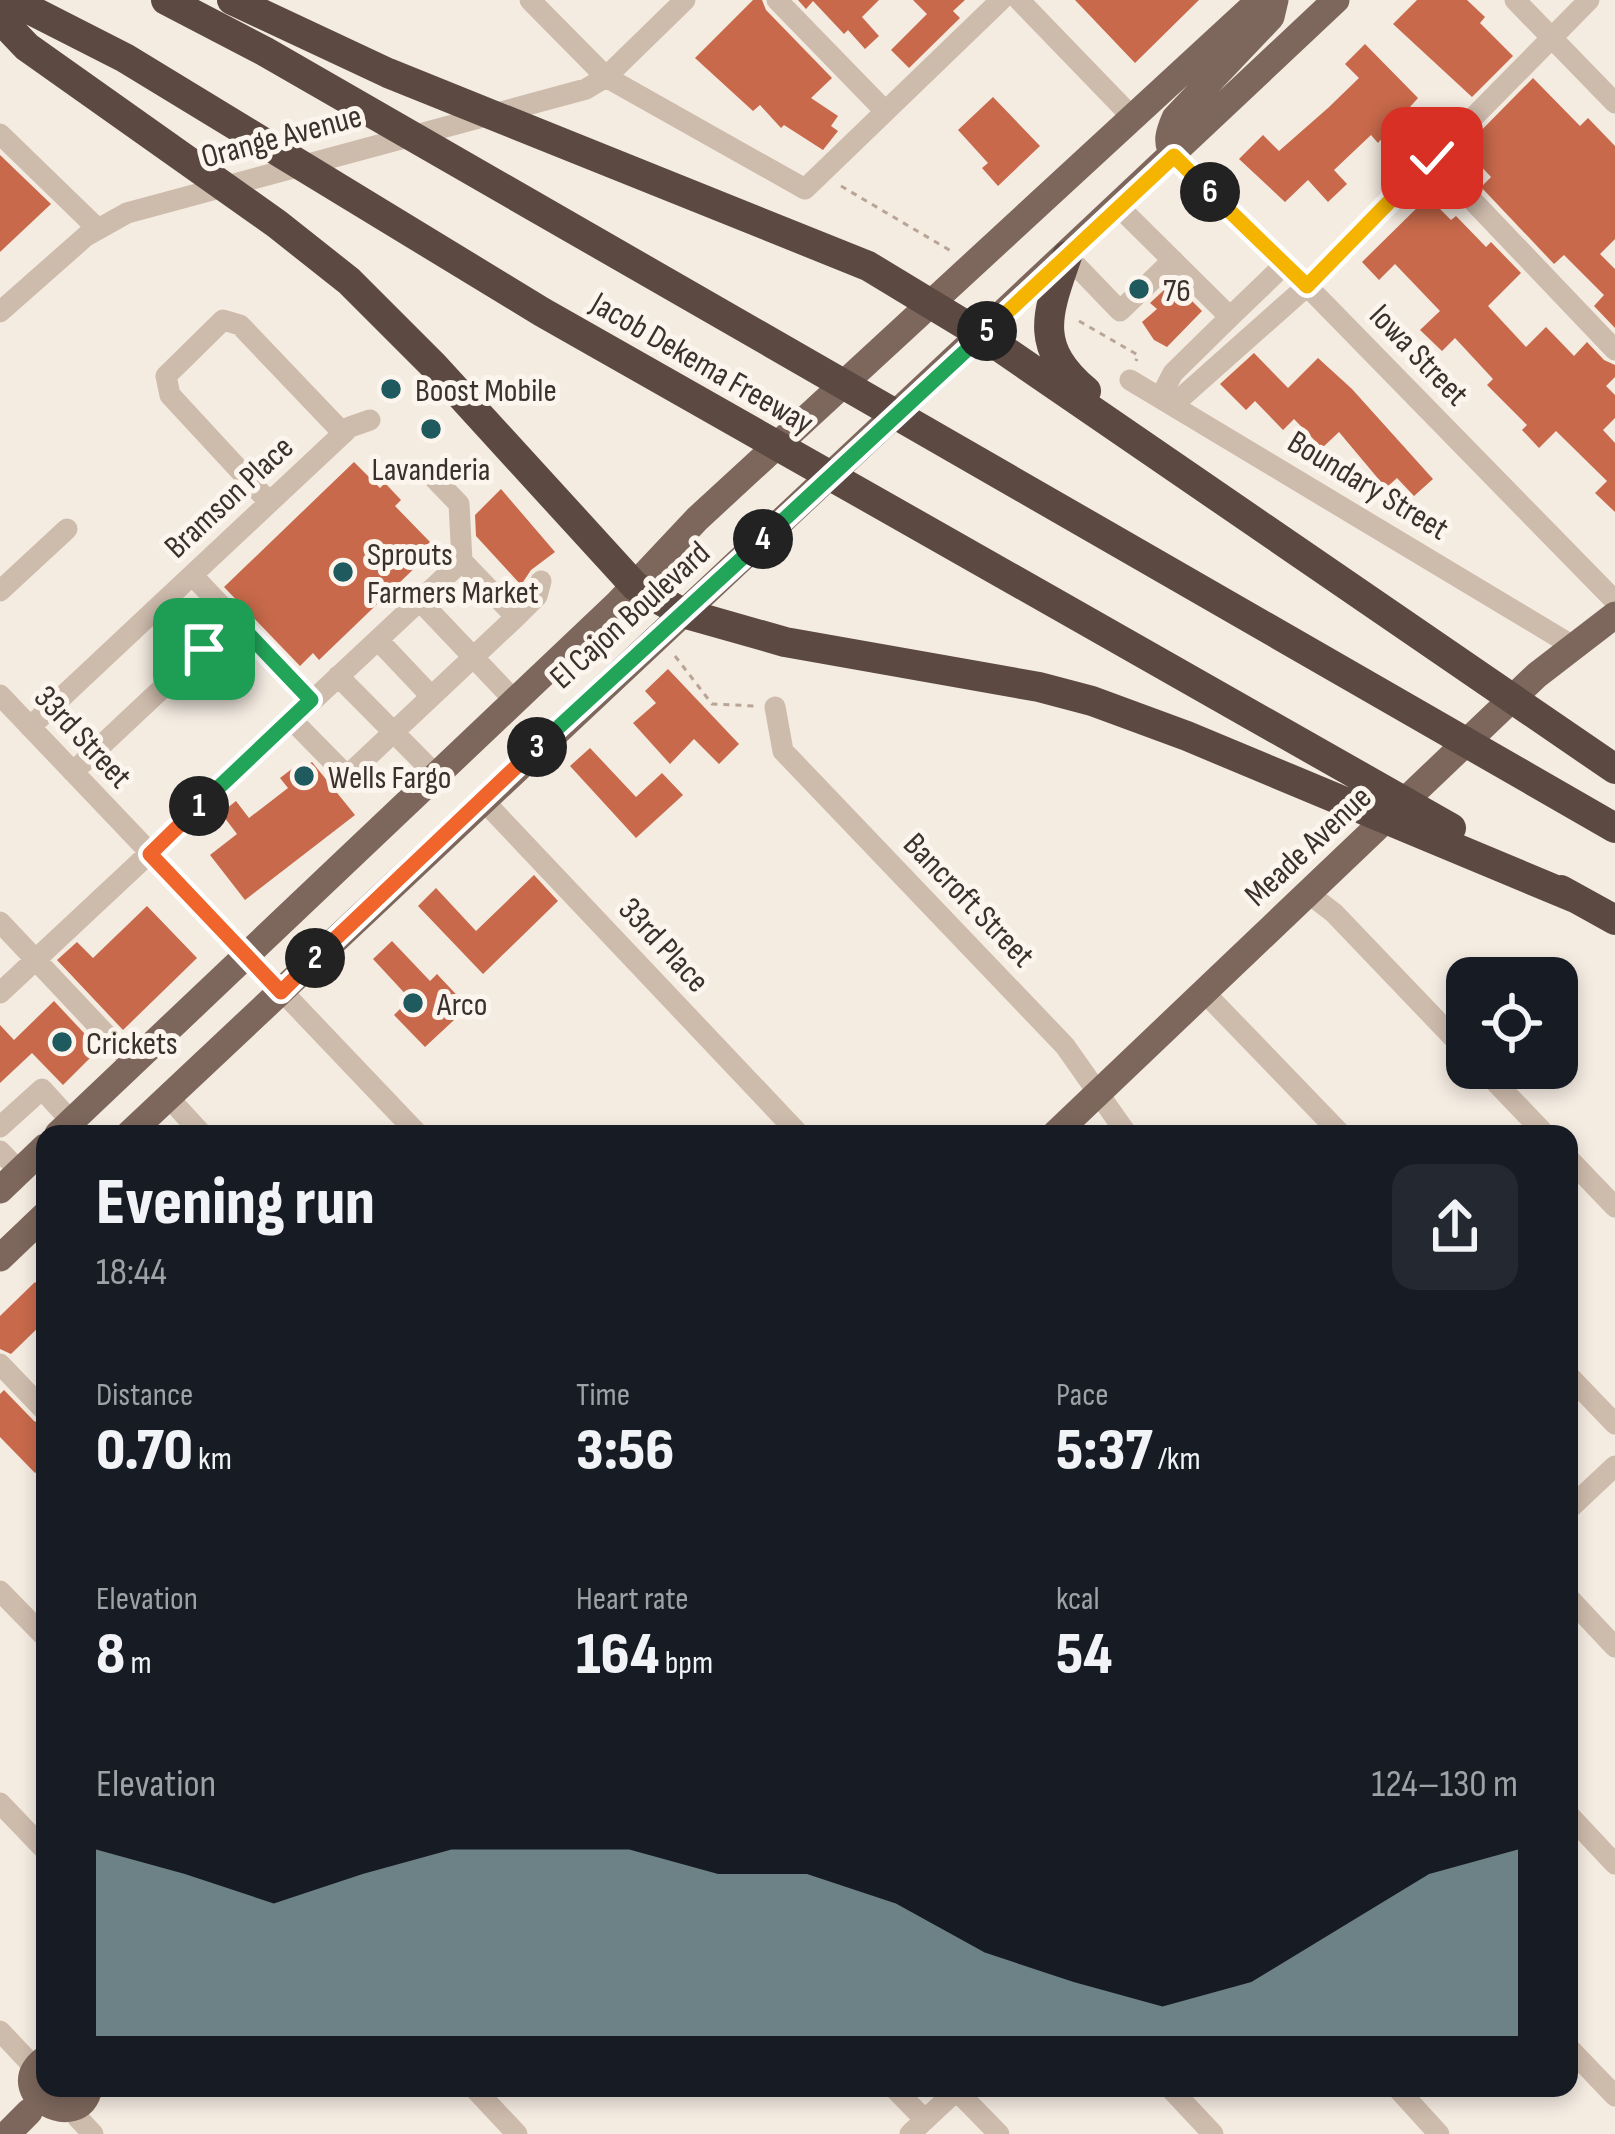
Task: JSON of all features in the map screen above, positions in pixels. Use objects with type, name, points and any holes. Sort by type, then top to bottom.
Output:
[{"type":"highway","name":"Jacob Dekema Freeway","points":[[11,0],[125,58],[542,312],[1615,920]]},
{"type":"highway","name":"Jacob Dekema Freeway","points":[[166,0],[264,51],[1615,828]]},
{"type":"highway","points":[[232,0],[388,73],[868,266],[982,335],[1615,769]]},
{"type":"highway","points":[[0,19],[27,47],[277,224],[349,281],[434,366],[635,586],[683,613],[785,642],[1039,686],[1092,701],[1575,898]]},
{"type":"highway","points":[[1067,256],[1049,314],[1048,336],[1057,361],[1186,476]]},
{"type":"main road","name":"El Cajon Boulevard","points":[[68,1125],[635,586],[735,484],[1259,0]]},
{"type":"main road","points":[[1174,156],[1168,147],[1175,118],[1271,17],[1275,0]]},
{"type":"main road","name":"El Cajon Boulevard","points":[[138,1125],[1336,0]]},
{"type":"main road","name":"Meade Avenue","points":[[1063,1125],[1538,675],[1615,615]]},
{"type":"main road","points":[[6,1171],[36,1153]]},
{"type":"main road","points":[[0,1258],[36,1224]]},
{"type":"main road","points":[[36,2065],[23,2078],[21,2090],[29,2113],[55,2125],[85,2125]]},
{"type":"main road","points":[[7,2134],[29,2113]]},
{"type":"street","points":[[530,0],[606,77],[813,182],[1000,0]]},
{"type":"street","points":[[606,77],[685,0]]},
{"type":"street","points":[[777,0],[885,111]]},
{"type":"street","points":[[1019,0],[1133,118]]},
{"type":"street","points":[[1515,0],[1615,103]]},
{"type":"street","points":[[1167,401],[1307,286],[1589,0]]},
{"type":"street","name":"Orange Avenue","points":[[0,312],[98,229],[127,213],[586,88],[606,77]]},
{"type":"street","points":[[0,134],[98,229]]},
{"type":"street","name":"Iowa Street","points":[[1174,156],[1615,601]]},
{"type":"street","points":[[1432,158],[1615,350]]},
{"type":"street","points":[[1119,207],[1229,317]]},
{"type":"street","points":[[1067,256],[1120,311],[1173,260]]},
{"type":"street","points":[[1167,401],[1173,373],[1284,265]]},
{"type":"street","points":[[269,502],[170,395],[166,376],[223,320],[240,325],[343,433]]},
{"type":"street","name":"Boundary Street","points":[[1130,380],[1573,646]]},
{"type":"street","name":"Bramson Place","points":[[30,727],[343,433],[370,420]]},
{"type":"street","points":[[433,476],[460,504],[462,561],[516,617]]},
{"type":"street","points":[[0,591],[67,529]]},
{"type":"street","points":[[0,993],[462,561]]},
{"type":"street","points":[[192,575],[311,700]]},
{"type":"street","points":[[290,718],[346,776],[537,596],[541,581]]},
{"type":"street","points":[[420,601],[515,701]]},
{"type":"street","points":[[74,772],[235,620]]},
{"type":"street","points":[[378,640],[431,696]]},
{"type":"street","points":[[338,676],[436,776]]},
{"type":"street","name":"33rd Street","points":[[0,695],[409,1125]]},
{"type":"street","name":"Bancroft Street","points":[[775,707],[783,751],[1065,1046],[1121,1125]]},
{"type":"street","name":"33rd Place","points":[[482,799],[790,1125]]},
{"type":"street","points":[[1309,893],[1446,1030]]},
{"type":"street","points":[[0,922],[133,1063]]},
{"type":"street","points":[[1204,992],[1332,1125]]},
{"type":"street","points":[[0,1127],[42,1089],[63,1125]]},
{"type":"street","points":[[1502,1089],[1537,1125]]},
{"type":"street","points":[[168,1097],[194,1125]]},
{"type":"street","points":[[1578,1168],[1615,1207]]},
{"type":"street","points":[[0,1364],[36,1402]]},
{"type":"street","points":[[1578,1385],[1615,1424]]},
{"type":"street","points":[[1578,1501],[1615,1466]]},
{"type":"street","points":[[0,1591],[36,1628]]},
{"type":"street","points":[[1578,1608],[1615,1647]]},
{"type":"street","points":[[0,1803],[36,1841]]},
{"type":"street","points":[[1578,1825],[1615,1864]]},
{"type":"street","points":[[0,2031],[36,2060]]},
{"type":"street","points":[[1578,2057],[1615,2096]]},
{"type":"street","points":[[482,2097],[517,2134]]},
{"type":"street","points":[[900,2097],[918,2127],[949,2097]]},
{"type":"street","points":[[964,2097],[999,2134]]},
{"type":"street","points":[[1179,2097],[1214,2134]]},
{"type":"street","points":[[1404,2097],[1439,2134]]},
{"type":"path","points":[[813,182],[953,252]]},
{"type":"path","points":[[1067,314],[1138,355],[1130,380]]},
{"type":"path","points":[[675,654],[712,704],[775,707]]},
{"type":"building","points":[[753,0],[762,0],[766,10],[832,78],[811,98],[838,116],[831,126],[838,131],[823,150],[784,125],[781,128],[760,105],[753,111],[695,58]]},
{"type":"building","points":[[798,0],[879,0],[862,17],[879,36],[865,49],[813,1],[806,9]]},
{"type":"building","points":[[913,0],[965,0],[953,11],[960,18],[909,68],[891,50],[927,14]]},
{"type":"building","points":[[1075,0],[1199,0],[1135,63]]},
{"type":"building","points":[[1417,0],[1467,0],[1485,17],[1480,23],[1513,56],[1472,97],[1393,24]]},
{"type":"building","points":[[1365,44],[1418,98],[1378,143],[1371,135],[1334,170],[1347,184],[1328,202],[1308,180],[1285,202],[1239,159],[1263,135],[1279,151],[1328,108],[1359,78],[1345,64]]},
{"type":"building","points":[[1533,78],[1580,126],[1588,118],[1615,146],[1615,239],[1600,254],[1615,269],[1615,328],[1594,306],[1604,295],[1564,255],[1554,264],[1481,187],[1491,177],[1464,148]]},
{"type":"building","points":[[993,97],[1040,146],[998,186],[982,168],[988,163],[958,130]]},
{"type":"building","points":[[0,155],[51,204],[0,252]]},
{"type":"building","points":[[1428,197],[1451,220],[1456,216],[1486,247],[1491,242],[1521,273],[1488,306],[1526,347],[1546,327],[1574,356],[1587,342],[1615,365],[1615,377],[1606,386],[1615,395],[1615,418],[1603,430],[1615,443],[1615,512],[1595,493],[1607,481],[1556,431],[1539,448],[1522,430],[1527,425],[1487,385],[1493,379],[1455,338],[1442,351],[1420,330],[1440,311],[1395,264],[1379,280],[1362,262]]},
{"type":"building","points":[[1179,288],[1202,311],[1167,347],[1154,340],[1142,322],[1157,309],[1150,303],[1164,290],[1170,296]]},
{"type":"building","points":[[1254,353],[1288,388],[1318,358],[1433,479],[1414,496],[1397,478],[1386,488],[1339,432],[1322,448],[1294,419],[1283,430],[1255,401],[1246,410],[1220,384]]},
{"type":"building","points":[[354,462],[380,488],[385,483],[401,500],[395,506],[430,542],[417,554],[423,560],[319,660],[313,653],[300,666],[224,587]]},
{"type":"building","points":[[501,489],[555,552],[531,570],[521,585],[476,536],[475,515]]},
{"type":"building","points":[[668,669],[739,744],[719,764],[694,739],[670,764],[633,723],[656,703],[645,691]]},
{"type":"building","points":[[590,748],[636,797],[662,773],[683,795],[636,838],[570,766]]},
{"type":"building","points":[[301,762],[305,767],[312,762],[355,815],[245,900],[210,855],[237,834],[221,813],[236,801],[249,818],[288,788],[280,778]]},
{"type":"building","points":[[534,875],[558,901],[483,974],[418,906],[436,888],[476,931]]},
{"type":"building","points":[[147,906],[197,958],[123,1030],[57,960],[77,942],[93,958]]},
{"type":"building","points":[[392,941],[430,981],[437,974],[468,1007],[425,1047],[394,1015],[410,999],[373,959]]},
{"type":"building","points":[[54,1001],[99,1049],[63,1085],[32,1053],[0,1083],[0,1025],[14,1040]]},
{"type":"building","points":[[36,1283],[36,1330],[11,1354],[0,1349],[0,1316]]},
{"type":"building","points":[[4,1390],[36,1422],[35,1473],[0,1437],[0,1394]]},
{"type":"place","name":"76","points":[[1139,289]]},
{"type":"place","name":"Boost Mobile","points":[[391,389]]},
{"type":"place","name":"Lavanderia","points":[[431,429]]},
{"type":"place","name":"Sprouts Farmers Market","points":[[343,572]]},
{"type":"place","name":"Wells Fargo","points":[[304,776]]},
{"type":"place","name":"Arco","points":[[413,1003]]},
{"type":"place","name":"Crickets","points":[[62,1042]]},
{"type":"route","points":[[204,649],[235,620],[311,700],[150,854],[281,992],[649,642],[1174,156],[1307,286],[1432,158]]}]
